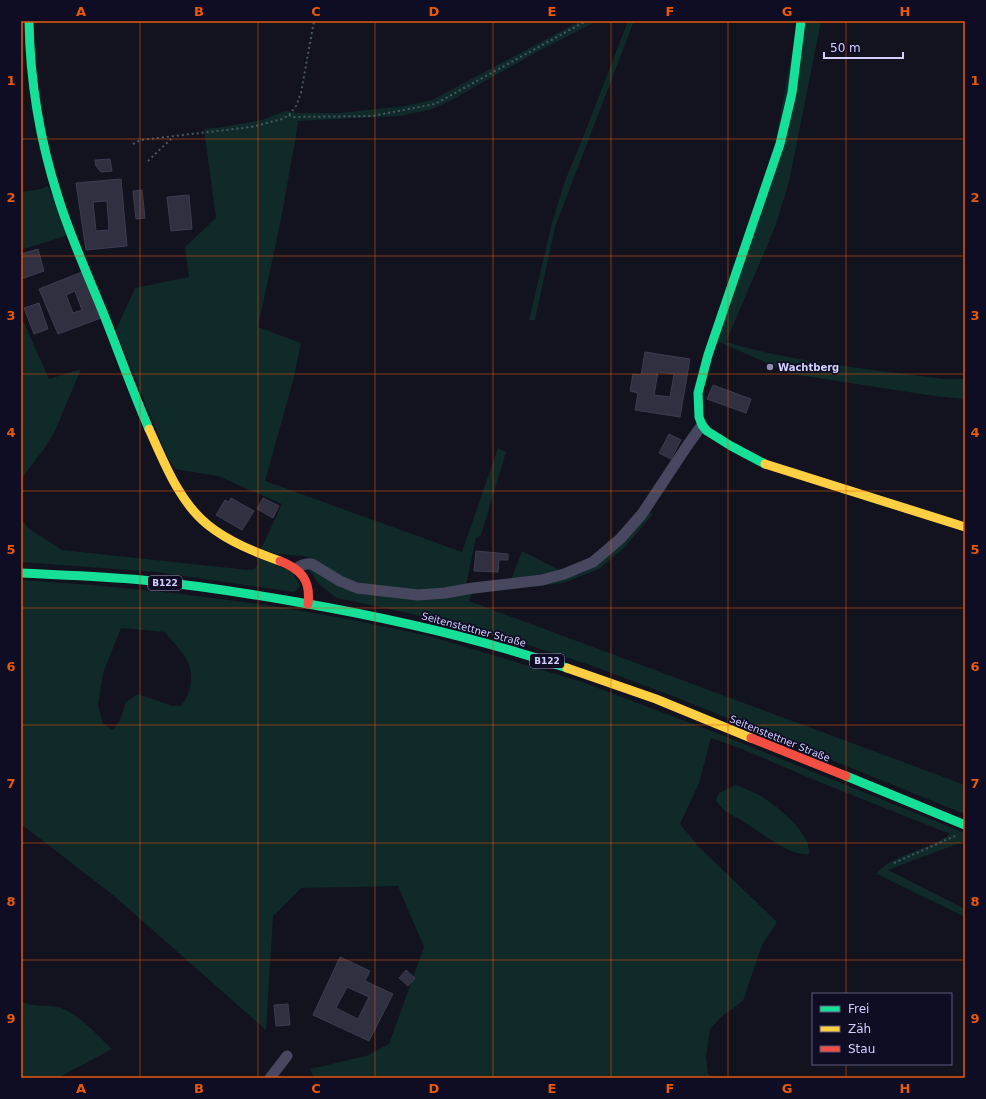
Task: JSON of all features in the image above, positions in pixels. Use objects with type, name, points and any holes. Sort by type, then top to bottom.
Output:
[{"type":"street","points":[[29,21],[31,63],[34,86],[43,144],[50,172],[65,218],[128,378],[160,453],[183,496],[193,511],[216,532],[239,544],[296,569],[304,577],[308,586],[310,595],[308,604]]},
{"type":"street","points":[[801,21],[792,93],[780,144],[708,355],[700,385],[698,400],[699,417],[702,425],[707,431],[731,446],[767,465],[965,527]]},
{"type":"street","points":[[296,569],[306,563],[312,564],[340,581],[357,588],[418,595],[445,593],[473,588],[542,580],[564,574],[593,562],[620,539],[642,514],[702,425]]},
{"type":"street","name":"Seitenstettner Straße","points":[[21,573],[142,580],[246,593],[406,622],[466,638],[528,656],[656,699],[965,825]]},
{"type":"street","points":[[270,1078],[287,1056]]},
{"type":"path","points":[[133,144],[141,140],[251,127],[282,119],[289,115],[296,106],[301,93],[314,21]]},
{"type":"path","points":[[289,115],[292,117],[372,116],[435,104],[586,21]]},
{"type":"path","points":[[148,161],[173,137]]},
{"type":"path","points":[[894,863],[958,834]]},
{"type":"green space","points":[[580,21],[597,21],[533,54],[450,101],[429,110],[400,116],[298,121],[281,219],[258,327],[301,343],[293,381],[265,481],[462,552],[498,448],[506,452],[481,535],[476,538],[466,585],[438,590],[401,590],[370,586],[344,578],[313,558],[277,554],[261,549],[282,504],[218,476],[175,469],[167,456],[116,330],[135,288],[189,277],[185,247],[216,218],[204,129],[262,120],[285,111],[299,113],[340,113],[405,106],[432,100]]},
{"type":"green space","points":[[628,21],[634,21],[555,227],[535,320],[529,320],[552,223],[565,181]]},
{"type":"green space","points":[[798,21],[821,21],[789,182],[775,227],[726,342],[779,355],[834,365],[944,379],[965,379],[965,399],[934,396],[792,374],[710,338],[772,159]]},
{"type":"green space","points":[[48,186],[68,235],[21,250],[21,192],[41,189]]},
{"type":"green space","points":[[21,316],[49,379],[81,369],[55,431],[44,449],[21,479]]},
{"type":"green space","points":[[647,511],[653,514],[624,548],[599,569],[563,583],[472,594],[469,601],[965,785],[965,814],[683,700],[590,665],[519,642],[408,613],[337,598],[320,585],[308,569],[309,568],[337,582],[410,597],[592,566]]},
{"type":"green space","points":[[21,518],[28,528],[62,550],[248,570],[254,569],[258,565],[256,557],[291,571],[300,585],[294,592],[156,572],[21,562]]},
{"type":"green space","points":[[522,551],[563,572],[510,582]]},
{"type":"green space","points":[[21,580],[92,585],[182,594],[272,606],[348,619],[429,636],[582,682],[714,732],[965,833],[965,841],[888,870],[965,909],[965,917],[877,874],[889,863],[943,839],[950,834],[812,779],[742,749],[711,738],[699,783],[680,824],[699,847],[777,922],[762,945],[743,1001],[721,1017],[710,1029],[706,1057],[708,1074],[715,1078],[314,1078],[310,1069],[366,1056],[389,1044],[424,947],[398,886],[301,888],[273,916],[266,1030],[113,895],[21,824]],"holes":[[[121,628],[165,632],[187,659],[191,673],[187,696],[181,706],[173,706],[138,694],[126,702],[120,720],[113,730],[103,724],[98,706],[103,673]]]},
{"type":"green space","points":[[736,785],[756,794],[783,812],[799,828],[808,846],[809,854],[801,854],[784,848],[722,808],[716,800],[719,793]]},
{"type":"green space","points":[[21,1001],[30,1004],[61,1008],[68,1011],[88,1026],[112,1049],[58,1078],[21,1078]]},
{"type":"building","points":[[110,159],[112,171],[101,172],[96,166],[95,160]]},
{"type":"building","points":[[121,179],[127,246],[86,250],[76,183]],"holes":[[[107,201],[109,230],[96,231],[93,202]]]},
{"type":"building","points":[[142,190],[145,218],[136,219],[133,191]]},
{"type":"building","points":[[189,195],[192,229],[171,231],[167,197]]},
{"type":"building","points":[[38,249],[44,271],[21,279],[21,254]]},
{"type":"building","points":[[82,272],[101,318],[58,334],[39,289]],"holes":[[[75,291],[82,310],[73,313],[66,295]]]},
{"type":"building","points":[[39,303],[48,329],[34,334],[24,308]]},
{"type":"building","points":[[645,352],[690,359],[680,417],[635,410],[638,393],[630,391],[633,374],[641,375]],"holes":[[[658,372],[674,374],[670,397],[654,395]]]},
{"type":"building","points":[[713,385],[751,399],[746,413],[707,399]]},
{"type":"building","points":[[669,434],[681,440],[671,459],[659,453]]},
{"type":"building","points":[[231,498],[254,511],[242,530],[216,515],[225,500],[229,502]]},
{"type":"building","points":[[263,498],[279,506],[273,518],[257,509]]},
{"type":"building","points":[[476,551],[508,554],[508,560],[499,560],[498,572],[474,571]]},
{"type":"building","points":[[340,957],[370,971],[365,981],[393,994],[369,1041],[313,1015]],"holes":[[[347,987],[369,997],[358,1019],[336,1008]]]},
{"type":"building","points":[[406,970],[415,978],[408,986],[399,978]]},
{"type":"building","points":[[288,1004],[290,1025],[276,1026],[274,1005]]},
{"type":"traffic: fast","points":[[29,21],[31,66],[37,110],[52,176],[73,240],[149,429]]},
{"type":"traffic: fast","points":[[765,464],[707,431],[702,425],[699,417],[698,393],[708,355],[780,144],[792,93],[801,21]]},
{"type":"traffic: fast","points":[[21,573],[161,582],[259,595],[366,615],[434,630],[501,647],[567,668]]},
{"type":"traffic: fast","points":[[846,776],[965,825]]},
{"type":"traffic: slow","points":[[149,429],[173,481],[198,516],[225,537],[280,561]]},
{"type":"traffic: slow","points":[[765,464],[965,527]]},
{"type":"traffic: slow","points":[[567,668],[656,699],[751,738]]},
{"type":"traffic: jam","points":[[280,561],[294,568],[303,576],[308,588],[308,604]]},
{"type":"traffic: jam","points":[[751,738],[846,776]]},
{"type":"place","name":"Wachtberg","points":[[770,367]]}]
